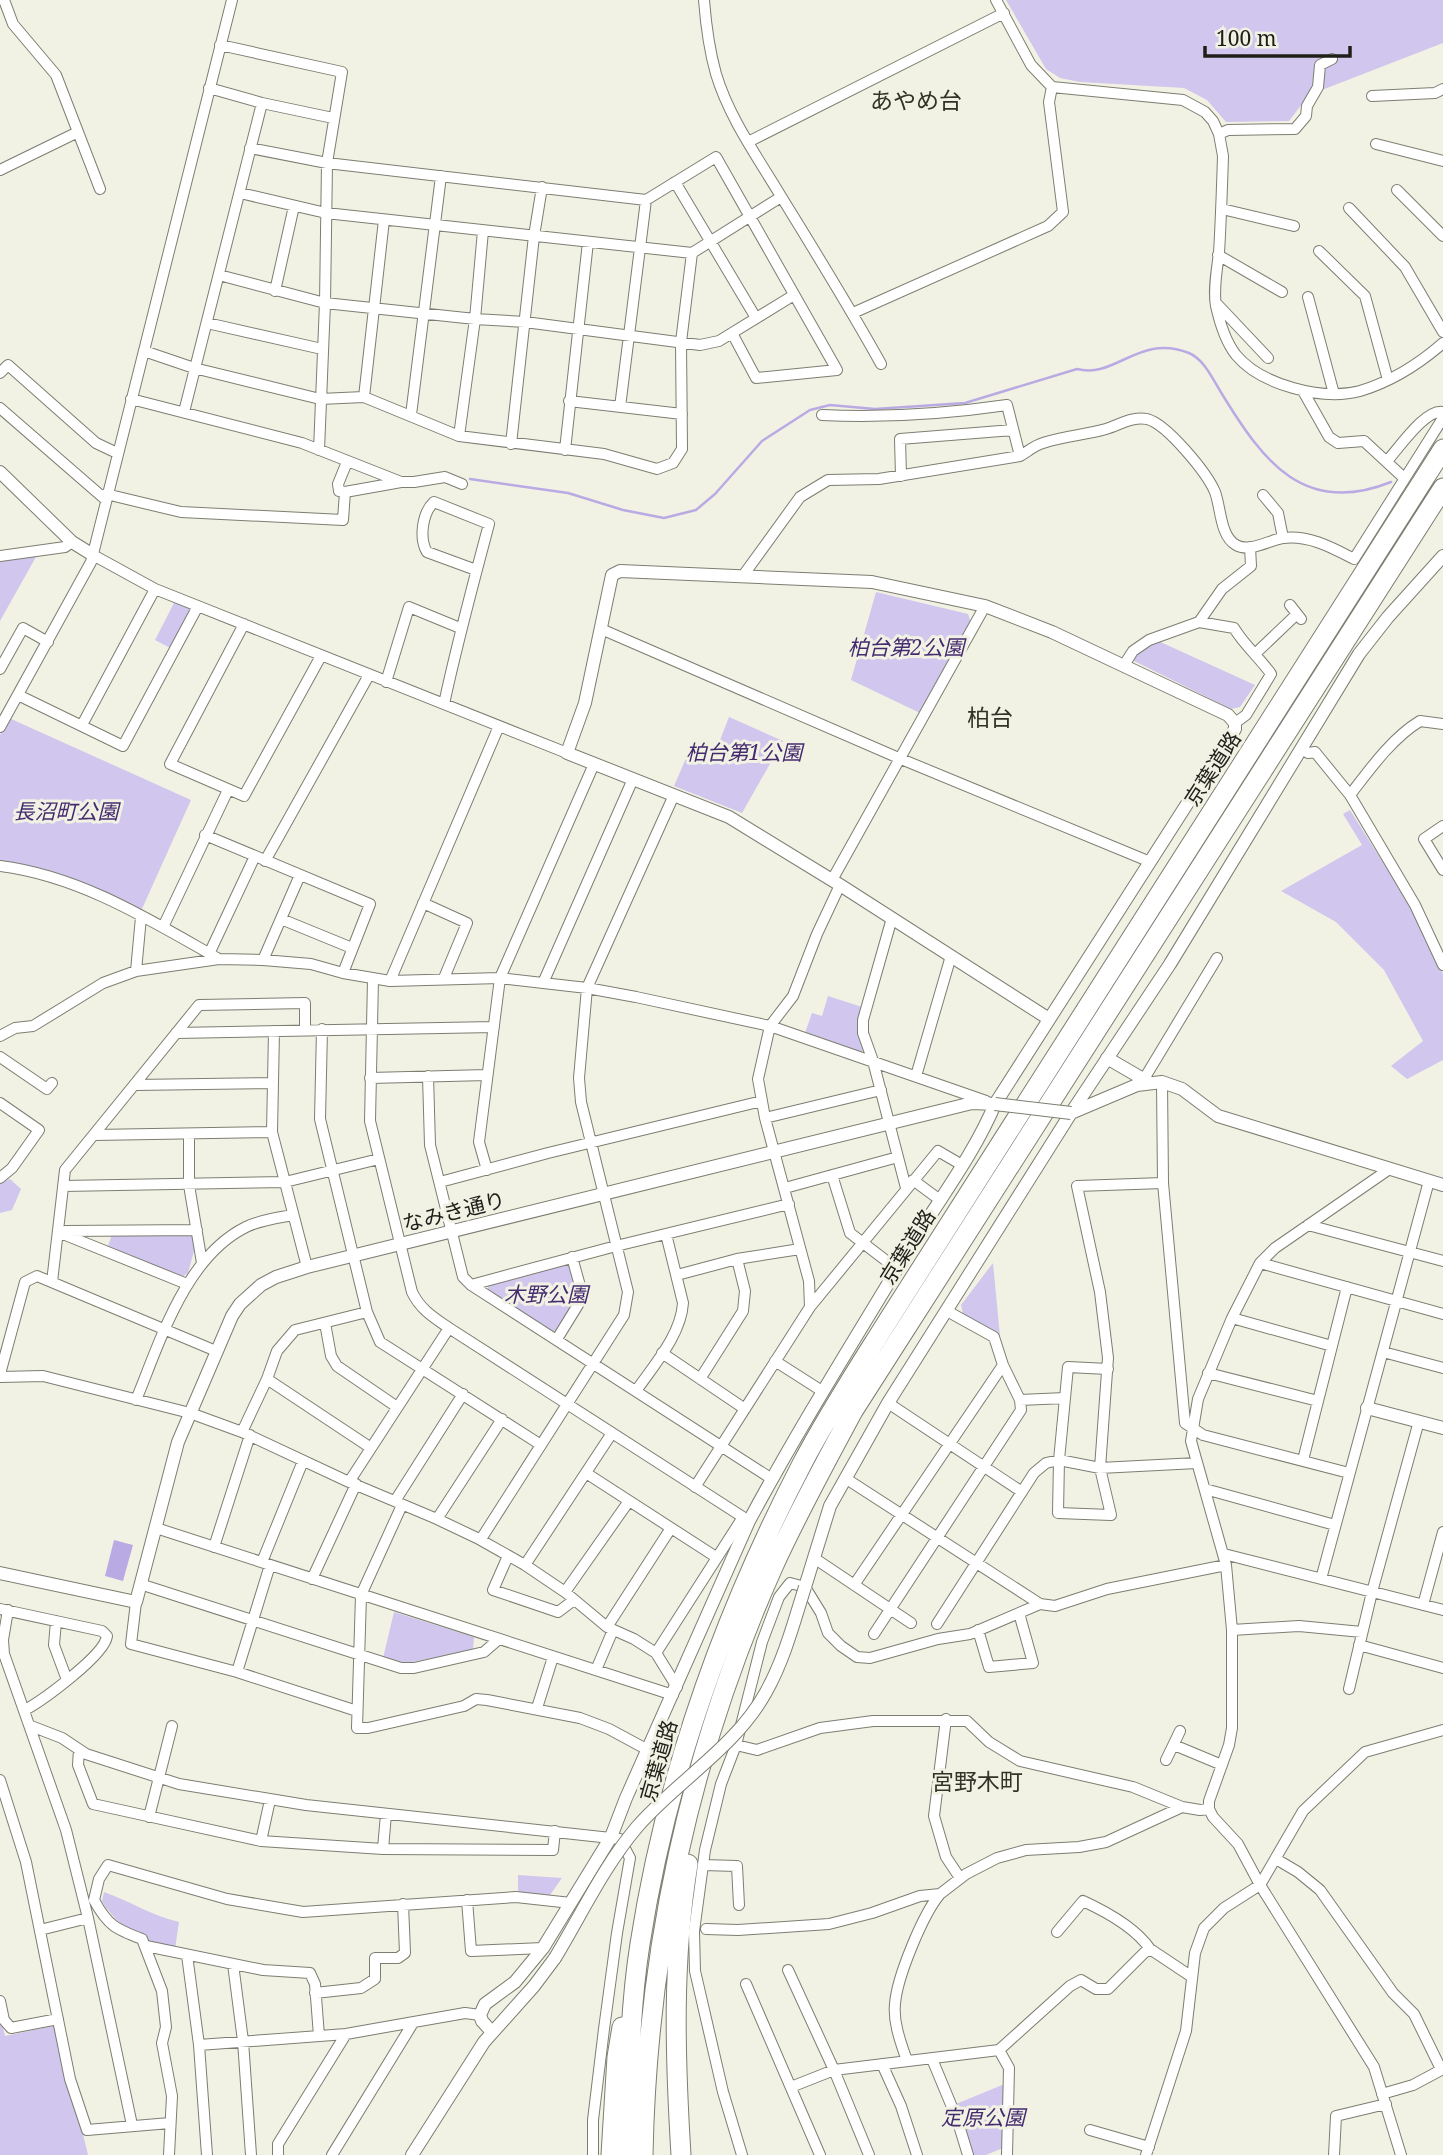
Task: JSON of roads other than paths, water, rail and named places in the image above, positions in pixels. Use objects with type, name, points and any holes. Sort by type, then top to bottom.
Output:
[{"type":"highway","name":"京葉道路","points":[[627,2155],[639,1945],[669,1808],[695,1716],[734,1607],[803,1462],[839,1399],[985,1166],[1443,449]]},
{"type":"highway","name":"京葉道路","points":[[643,2155],[651,2014],[667,1904],[690,1803],[715,1722],[752,1617],[773,1569],[853,1411],[1443,488]]},
{"type":"highway","points":[[681,2155],[675,2016],[678,1942],[689,1854],[715,1722]]},
{"type":"highway","points":[[611,2155],[617,2057],[639,1945]]},
{"type":"street","points":[[4,0],[13,24],[56,75],[100,190]]},
{"type":"street","points":[[0,727],[93,555],[232,0]]},
{"type":"street","points":[[704,0],[707,41],[717,77],[748,142],[853,313],[881,364]]},
{"type":"street","points":[[996,0],[1031,65],[1052,87],[1183,100],[1205,113],[1219,134],[1223,156],[1215,302],[1226,341],[1242,361],[1263,377],[1303,391],[1335,394],[1356,392],[1388,380],[1443,344]]},
{"type":"street","points":[[748,142],[1004,13]]},
{"type":"street","points":[[220,45],[342,72],[327,163],[325,303],[318,450]]},
{"type":"street","points":[[1219,134],[1228,130],[1295,129],[1306,116],[1307,106],[1318,88],[1320,65],[1332,59]]},
{"type":"street","points":[[853,313],[1048,226],[1063,212],[1049,102],[1052,87]]},
{"type":"street","points":[[209,88],[262,103],[333,118]]},
{"type":"street","points":[[1373,96],[1435,93],[1443,89]]},
{"type":"street","points":[[184,412],[262,103]]},
{"type":"street","points":[[0,170],[78,132]]},
{"type":"street","points":[[1376,144],[1443,161]]},
{"type":"street","points":[[250,148],[327,163],[646,200],[716,157],[837,370],[756,378],[732,333]]},
{"type":"street","points":[[411,415],[440,176]]},
{"type":"street","points":[[676,182],[756,318]]},
{"type":"street","points":[[511,443],[542,187]]},
{"type":"street","points":[[1397,190],[1443,236]]},
{"type":"street","points":[[240,193],[326,214],[692,253],[781,197]]},
{"type":"street","points":[[620,407],[646,200]]},
{"type":"street","points":[[275,291],[294,206]]},
{"type":"street","points":[[1349,208],[1405,267],[1443,332]]},
{"type":"street","points":[[1222,209],[1294,226]]},
{"type":"street","points":[[365,397],[384,220]]},
{"type":"street","points":[[459,436],[475,319],[483,231]]},
{"type":"street","points":[[565,450],[587,242]]},
{"type":"street","points":[[1318,251],[1365,296],[1388,380]]},
{"type":"street","points":[[144,352],[194,368],[320,399],[365,397],[459,436],[604,454],[657,469],[665,467],[679,456],[682,449],[681,342],[692,253]]},
{"type":"street","points":[[1218,255],[1282,292]]},
{"type":"street","points":[[219,275],[325,303],[525,322],[579,331],[709,344],[794,295]]},
{"type":"street","points":[[1308,297],[1335,394]]},
{"type":"street","points":[[1215,302],[1268,358]]},
{"type":"street","points":[[207,323],[322,348]]},
{"type":"street","points":[[0,373],[8,365],[96,443],[117,453]]},
{"type":"street","points":[[1303,391],[1329,437],[1338,443],[1364,441],[1404,478]]},
{"type":"street","points":[[131,399],[302,443],[401,482]]},
{"type":"street","points":[[569,401],[682,414]]},
{"type":"street","points":[[822,415],[879,418],[1007,405],[1020,456]]},
{"type":"street","points":[[1387,461],[1424,419],[1432,412],[1443,412]]},
{"type":"street","points":[[2,414],[106,497],[181,512],[343,520],[345,492]]},
{"type":"street","points":[[741,577],[783,517],[809,490],[835,479],[879,480],[1020,456],[1040,443],[1145,418],[1160,424],[1183,447],[1214,489],[1227,536],[1236,545],[1242,548],[1250,547],[1283,538],[1317,541],[1354,559],[1443,418]]},
{"type":"street","points":[[901,476],[900,439],[1013,430]]},
{"type":"street","points":[[347,462],[338,484],[339,491],[445,477],[462,484]]},
{"type":"street","points":[[0,472],[72,542],[155,589],[729,817],[836,882],[1049,1019]]},
{"type":"street","points":[[1263,495],[1278,513],[1283,538]]},
{"type":"street","points":[[444,704],[460,628],[477,570],[489,524],[434,502],[427,509],[422,543],[427,552],[477,570]]},
{"type":"street","points":[[0,556],[65,547],[72,542]]},
{"type":"street","points":[[1199,622],[1222,589],[1251,566],[1250,547]]},
{"type":"street","points":[[412,2155],[492,2032],[534,1986],[555,1958],[619,1851],[637,1828],[730,1738],[766,1693],[784,1650],[830,1506],[888,1403],[1071,1113],[1170,964],[1359,654],[1443,556]]},
{"type":"street","points":[[567,753],[586,704],[612,575],[620,571],[872,582],[985,606],[1052,632],[1124,665],[1228,715],[1235,723],[1235,729],[1214,763],[995,1104],[962,1165],[822,1391],[772,1479],[716,1558],[656,1653]]},
{"type":"street","points":[[82,725],[155,589]]},
{"type":"street","points":[[18,695],[123,746],[198,606]]},
{"type":"street","points":[[810,1307],[809,1281],[765,1118],[758,1079],[770,1026],[793,996],[836,882],[985,606]]},
{"type":"street","points":[[386,682],[409,607],[460,628]]},
{"type":"street","points":[[1256,653],[1296,613]]},
{"type":"street","points":[[1124,665],[1133,651],[1149,640],[1199,622],[1234,628],[1271,674],[1246,715],[1235,723]]},
{"type":"street","points":[[244,625],[170,764],[228,790],[244,796],[321,656]]},
{"type":"street","points":[[0,669],[23,628],[48,642]]},
{"type":"street","points":[[601,629],[1148,862]]},
{"type":"street","points":[[214,956],[260,858],[369,675]]},
{"type":"street","points":[[1350,795],[1376,762],[1410,727],[1420,720],[1443,724]]},
{"type":"street","points":[[390,981],[499,726]]},
{"type":"street","points":[[1301,748],[1308,753],[1315,752],[1350,795],[1415,905],[1440,951],[1443,965]]},
{"type":"street","points":[[487,1170],[479,1142],[500,978],[594,764]]},
{"type":"street","points":[[543,983],[633,779]]},
{"type":"street","points":[[163,927],[228,790]]},
{"type":"street","points":[[481,1539],[624,1315],[628,1303],[628,1292],[581,1102],[579,1078],[587,988],[674,795]]},
{"type":"street","points":[[1443,826],[1424,839],[1443,870]]},
{"type":"street","points":[[205,835],[370,904],[342,973]]},
{"type":"street","points":[[0,866],[62,879],[106,898],[214,956]]},
{"type":"street","points":[[263,960],[300,875]]},
{"type":"street","points":[[423,903],[467,923],[444,978]]},
{"type":"street","points":[[136,971],[141,916]]},
{"type":"street","points":[[892,918],[863,1020],[863,1034],[873,1061],[898,1157],[910,1184],[940,1200]]},
{"type":"street","points":[[281,919],[352,948]]},
{"type":"street","points":[[0,1036],[15,1028],[33,1026],[93,988],[136,971],[214,956],[311,964],[342,973],[390,981],[500,978],[587,988],[770,1026],[995,1104]]},
{"type":"street","points":[[916,1076],[951,956]]},
{"type":"street","points":[[1217,958],[1152,1081],[1185,1423],[1203,1435],[1349,1473]]},
{"type":"street","points":[[373,978],[370,1121],[411,1292],[416,1301],[425,1312],[449,1328],[746,1519]]},
{"type":"street","points":[[52,1282],[65,1170],[199,1005],[305,1003],[305,1030]]},
{"type":"street","points":[[176,1033],[494,1027]]},
{"type":"street","points":[[322,1029],[320,1119],[367,1312],[380,1342],[541,1445]]},
{"type":"street","points":[[274,1031],[272,1132],[307,1267]]},
{"type":"street","points":[[0,1057],[47,1089],[52,1083]]},
{"type":"street","points":[[1107,1058],[1152,1081],[1182,1089],[1217,1116],[1388,1170],[1437,1180],[1410,1252],[1321,1579]]},
{"type":"street","points":[[370,1078],[487,1075]]},
{"type":"street","points":[[428,1076],[430,1145],[463,1277],[471,1285],[772,1479]]},
{"type":"street","points":[[1071,1113],[1152,1081]]},
{"type":"street","points":[[135,1085],[272,1083]]},
{"type":"street","points":[[948,1088],[949,1110]]},
{"type":"street","points":[[765,1118],[881,1090]]},
{"type":"street","points":[[440,1182],[762,1101]]},
{"type":"street","points":[[0,1103],[39,1130],[12,1168],[2,1172]]},
{"type":"street","name":"なみき通り","points":[[136,1602],[178,1443],[216,1351],[232,1316],[250,1294],[276,1277],[307,1267],[972,1103],[1071,1113]]},
{"type":"street","points":[[94,1135],[272,1132]]},
{"type":"street","points":[[189,1134],[188,1185],[202,1263]]},
{"type":"street","points":[[695,1487],[810,1307],[910,1184],[939,1151],[962,1165]]},
{"type":"street","points":[[785,1188],[898,1157]]},
{"type":"street","points":[[63,1186],[285,1182],[379,1159]]},
{"type":"street","points":[[1388,1170],[1275,1248],[1260,1263],[1208,1373],[1198,1399],[1191,1441],[1225,1559],[1232,1630],[1232,1728],[1223,1765],[1209,1801],[1209,1809],[1238,1844],[1260,1885],[1374,2067],[1401,2155]]},
{"type":"street","points":[[832,1175],[847,1228],[897,1269]]},
{"type":"street","points":[[1108,1369],[1068,1367],[1059,1461],[1058,1513],[1111,1515],[1100,1468],[1108,1369],[1100,1292],[1077,1186],[1163,1183]]},
{"type":"street","points":[[471,1285],[789,1204]]},
{"type":"street","points":[[136,1400],[165,1329],[187,1284],[202,1263],[244,1228],[293,1215]]},
{"type":"street","points":[[1308,1225],[1443,1261]]},
{"type":"street","points":[[58,1231],[197,1230]]},
{"type":"street","points":[[58,1231],[187,1284]]},
{"type":"street","points":[[636,1391],[662,1353],[682,1313],[683,1303],[666,1234]]},
{"type":"street","points":[[677,1275],[737,1259],[800,1249]]},
{"type":"street","points":[[557,1339],[581,1300],[582,1293],[572,1258]]},
{"type":"street","points":[[700,1379],[743,1311],[745,1291],[737,1259]]},
{"type":"street","points":[[1260,1263],[1443,1314]]},
{"type":"street","points":[[216,1351],[37,1276],[25,1282],[0,1376],[43,1376],[190,1413],[246,1434],[481,1539],[570,1596],[610,1628],[656,1653],[675,1691]]},
{"type":"street","points":[[1303,1460],[1346,1287]]},
{"type":"street","points":[[874,1634],[1021,1410],[1020,1399],[1003,1365],[994,1337],[947,1311]]},
{"type":"street","points":[[214,1547],[246,1434],[277,1352],[295,1330],[367,1312]]},
{"type":"street","points":[[1232,1318],[1332,1346]]},
{"type":"street","points":[[325,1323],[331,1356],[337,1366],[397,1408]]},
{"type":"street","points":[[312,1579],[352,1483],[371,1448],[449,1328]]},
{"type":"street","points":[[1382,1352],[1443,1368]]},
{"type":"street","points":[[662,1353],[745,1409]]},
{"type":"street","points":[[775,1361],[822,1391]]},
{"type":"street","points":[[854,1585],[1003,1365]]},
{"type":"street","points":[[1208,1373],[1318,1401]]},
{"type":"street","points":[[267,1379],[371,1448]]},
{"type":"street","points":[[463,1394],[399,1503],[361,1595],[357,1728],[368,1728],[464,1706],[476,1699],[537,1708],[580,1718],[609,1729],[648,1750]]},
{"type":"street","points":[[1020,1399],[1065,1398]]},
{"type":"street","points":[[888,1403],[1022,1492]]},
{"type":"street","points":[[1367,1408],[1443,1427]]},
{"type":"street","points":[[437,1519],[502,1419]]},
{"type":"street","points":[[1349,1689],[1372,1592],[1419,1421]]},
{"type":"street","points":[[525,1565],[612,1433]]},
{"type":"street","points":[[237,1672],[266,1564],[303,1461]]},
{"type":"street","points":[[937,1624],[1034,1473],[1046,1464],[1059,1461],[1100,1468],[1197,1463]]},
{"type":"street","points":[[586,1473],[716,1558]]},
{"type":"street","points":[[845,1478],[1040,1604],[1055,1606],[1107,1589],[1225,1559],[1321,1579],[1443,1610]]},
{"type":"street","points":[[1205,1489],[1335,1525]]},
{"type":"street","points":[[508,1556],[493,1590],[558,1612],[629,1502]]},
{"type":"street","points":[[492,2032],[480,2015],[485,2004],[515,1982],[543,1948],[611,1837],[746,1519]]},
{"type":"street","points":[[156,1528],[553,1657],[675,1691]]},
{"type":"street","points":[[596,1670],[610,1628],[671,1528]]},
{"type":"street","points":[[1423,1605],[1440,1552],[1443,1532]]},
{"type":"street","points":[[814,1558],[911,1623]]},
{"type":"street","points":[[0,1573],[136,1602],[131,1644],[237,1672],[358,1711]]},
{"type":"street","points":[[742,2155],[723,2092],[695,1971],[694,1931],[703,1865],[721,1784],[736,1745],[762,1642],[779,1597],[790,1583],[805,1587],[821,1613],[828,1633],[857,1657],[870,1658],[978,1630],[1040,1604]]},
{"type":"street","points":[[140,1584],[401,1668],[414,1668],[484,1652],[499,1639]]},
{"type":"street","points":[[25,1710],[43,1700],[67,1680],[104,1645],[107,1636],[102,1631],[4,1609],[4,1654],[66,1830],[88,1918],[132,2125]]},
{"type":"street","points":[[978,1630],[989,1667],[1033,1663],[1019,1613]]},
{"type":"street","points":[[56,1621],[54,1645],[67,1680]]},
{"type":"street","points":[[1232,1630],[1299,1626],[1362,1632]]},
{"type":"street","points":[[1359,1645],[1443,1668]]},
{"type":"street","points":[[537,1708],[553,1657]]},
{"type":"street","points":[[946,1719],[934,1816],[946,1857],[960,1878]]},
{"type":"street","points":[[736,1745],[757,1750],[820,1728],[873,1721],[967,1721],[989,1742],[1020,1761],[1133,1787],[1182,1807],[1209,1809]]},
{"type":"street","points":[[31,1726],[62,1738],[86,1755],[179,1784],[270,1800],[620,1839],[630,1858],[604,2029],[593,2120],[593,2155]]},
{"type":"street","points":[[149,1817],[172,1726]]},
{"type":"street","points":[[1090,2130],[1148,2151],[1186,2031],[1198,1939],[1210,1920],[1260,1885],[1303,1811],[1365,1752],[1443,1730]]},
{"type":"street","points":[[1166,1760],[1180,1731]]},
{"type":"street","points":[[1174,1745],[1223,1765]]},
{"type":"street","points":[[79,1749],[78,1765],[93,1804],[261,1842],[383,1850],[553,1850],[555,1831]]},
{"type":"street","points":[[0,1780],[3,1801],[26,1862],[70,2079],[87,2130],[170,2123]]},
{"type":"street","points":[[261,1842],[270,1800]]},
{"type":"street","points":[[907,2061],[898,2036],[894,2006],[896,1995],[914,1943],[940,1894],[960,1878],[997,1858],[1026,1850],[1079,1847],[1106,1842],[1182,1807]]},
{"type":"street","points":[[383,1850],[386,1814]]},
{"type":"street","points":[[1276,1859],[1320,1890],[1393,1993],[1414,2014],[1439,2065],[1443,2068],[1384,2099],[1336,2116],[1334,2155]]},
{"type":"street","points":[[169,2155],[172,2096],[162,2043],[166,2027],[162,1991],[142,1938],[113,1928],[94,1900],[99,1879],[108,1865],[227,1899],[303,1912],[516,1897],[571,1903]]},
{"type":"street","points":[[703,1865],[737,1866],[739,1905]]},
{"type":"street","points":[[706,1929],[738,1930],[829,1924],[872,1913],[920,1896],[940,1894]]},
{"type":"street","points":[[467,1900],[471,1951],[543,1948]]},
{"type":"street","points":[[1057,1932],[1083,1901],[1106,1911],[1150,1949],[1192,1976]]},
{"type":"street","points":[[315,1993],[361,1988],[375,1979],[375,1958],[398,1958],[405,1953],[404,1904]]},
{"type":"street","points":[[40,1930],[88,1918]]},
{"type":"street","points":[[146,1946],[263,1970],[310,1973],[316,1984],[319,2036]]},
{"type":"street","points":[[792,2087],[834,2070],[999,2050],[1070,1986],[1081,1980],[1096,1989],[1108,1989],[1150,1949]]},
{"type":"street","points":[[187,1955],[199,2045],[207,2155]]},
{"type":"street","points":[[233,1964],[243,2041],[251,2155]]},
{"type":"street","points":[[789,1970],[869,2155]]},
{"type":"street","points":[[746,1984],[820,2155]]},
{"type":"street","points":[[0,2001],[4,2020],[11,2028],[58,2019]]},
{"type":"street","points":[[199,2045],[346,2034],[465,2013],[480,2015]]},
{"type":"street","points":[[332,2155],[413,2022]]},
{"type":"street","points":[[278,2155],[278,2144],[346,2034]]},
{"type":"street","points":[[999,2050],[1009,2068],[1006,2155]]},
{"type":"street","points":[[932,2059],[957,2119],[968,2155]]},
{"type":"street","points":[[882,2064],[901,2106],[917,2155]]},
{"type":"waterway","points":[[470,479],[568,493],[623,510],[664,518],[696,510],[715,494],[762,441],[810,410],[830,405],[875,409],[965,403],[1077,369],[1104,368],[1142,352],[1171,348],[1189,353],[1200,360],[1253,441],[1289,476],[1310,487],[1334,492],[1360,491],[1391,482]]},
{"type":"district","name":"あやめ台","points":[[916,101]]},
{"type":"district","name":"柏台","points":[[990,718]]},
{"type":"district","name":"宮野木町","points":[[977,1782]]},
{"type":"park label","name":"柏台第2公園","points":[[906,648]]},
{"type":"park label","name":"柏台第1公園","points":[[744,753]]},
{"type":"park label","name":"長沼町公園","points":[[66,812]]},
{"type":"park label","name":"木野公園","points":[[546,1295]]},
{"type":"park label","name":"定原公園","points":[[983,2118]]}]
